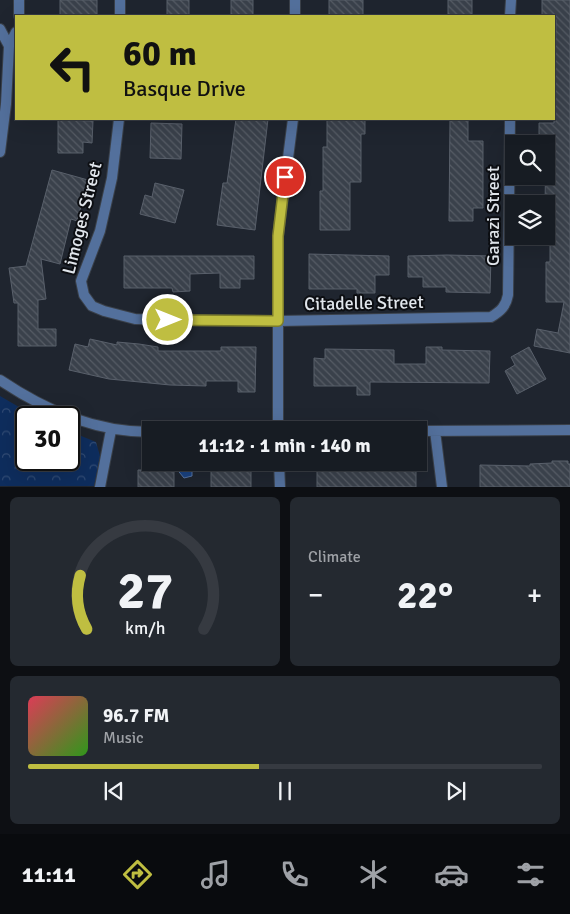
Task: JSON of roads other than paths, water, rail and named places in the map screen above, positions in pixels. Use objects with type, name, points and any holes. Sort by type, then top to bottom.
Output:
[{"type":"street","points":[[19,0],[19,15]]},
{"type":"street","points":[[120,0],[120,15]]},
{"type":"street","points":[[295,0],[295,15]]},
{"type":"street","points":[[510,15],[511,0]]},
{"type":"street","points":[[0,29],[8,46],[6,104],[0,152]]},
{"type":"street","points":[[8,46],[15,34]]},
{"type":"street","name":"Limoges Street","points":[[84,295],[81,281],[100,231],[112,178],[118,120]]},
{"type":"street","points":[[278,421],[278,236],[293,120]]},
{"type":"street","name":"Garazi Street","points":[[500,312],[506,304],[508,295],[510,120]]},
{"type":"street","name":"Citadelle Street","points":[[84,295],[92,306],[104,311],[135,318],[278,321],[491,317],[500,312]]},
{"type":"street","points":[[0,380],[46,407],[86,423],[111,430],[142,432]]},
{"type":"street","points":[[100,486],[111,430]]},
{"type":"street","points":[[427,431],[570,430]]},
{"type":"street","points":[[435,431],[442,486]]},
{"type":"street","points":[[279,471],[280,486]]},
{"type":"water","points":[[178,471],[192,471],[192,476],[184,478]]}]
